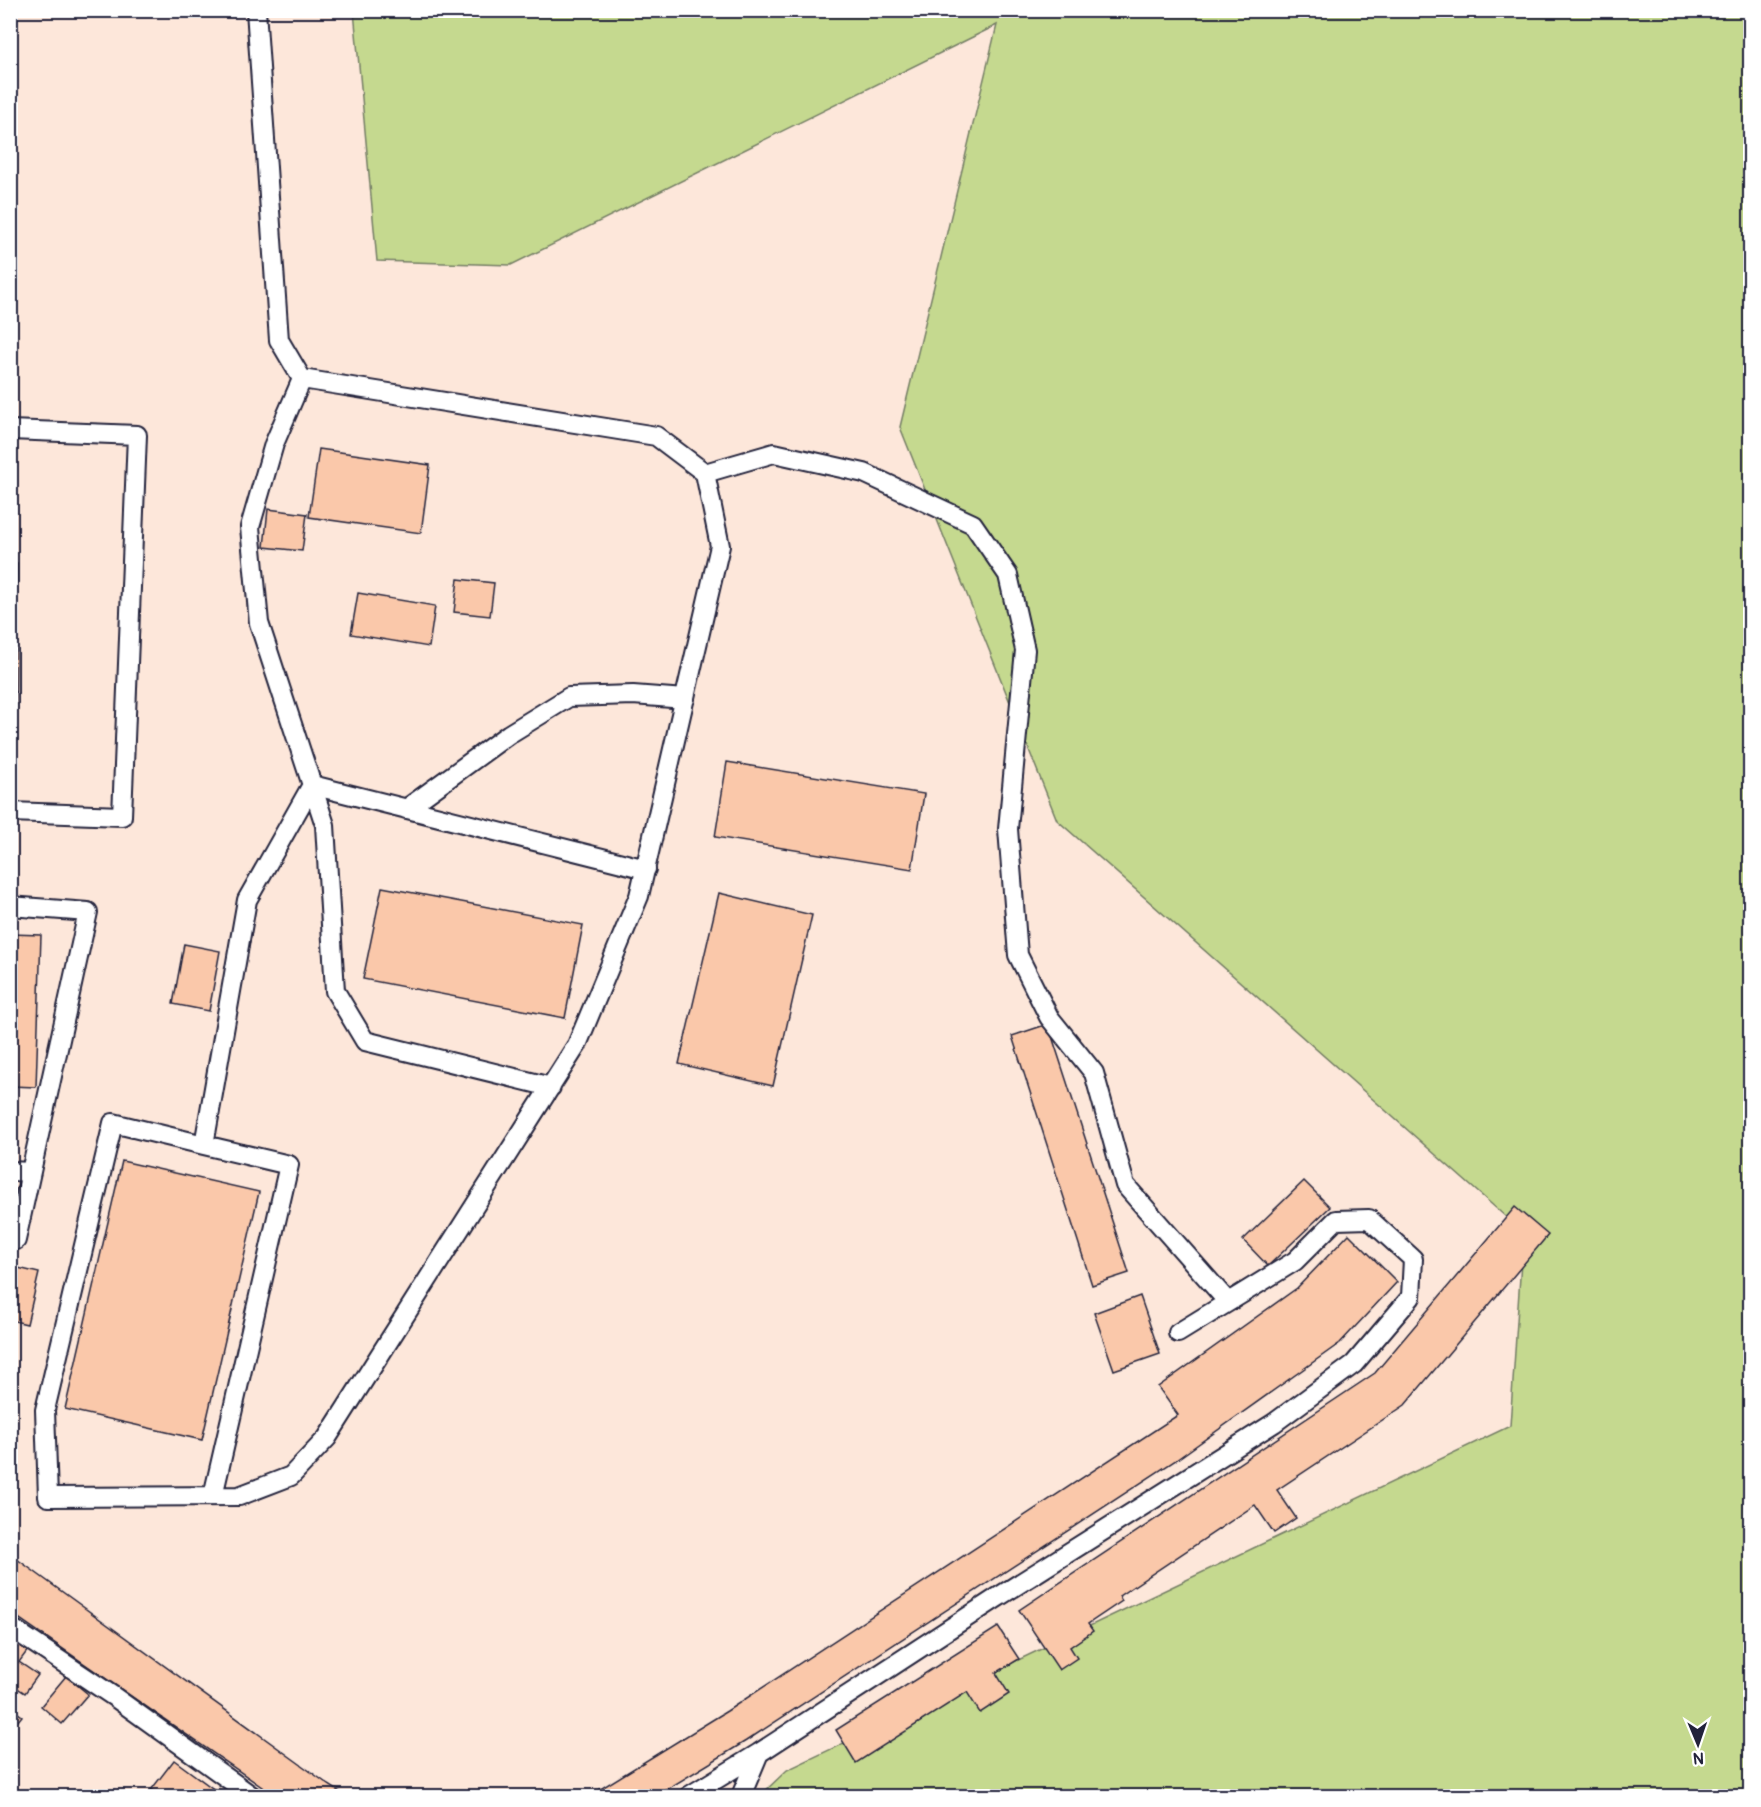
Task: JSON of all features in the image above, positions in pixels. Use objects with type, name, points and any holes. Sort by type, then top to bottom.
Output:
[{"type":"lane","points":[[213,1496],[289,1165],[113,1123],[45,1410],[48,1497],[239,1496],[291,1476],[327,1438],[577,1046],[639,896],[720,546],[705,473],[656,436],[303,379],[279,340],[256,10]]},
{"type":"lane","points":[[303,379],[274,444],[250,527],[259,623],[325,825],[335,991],[365,1041],[551,1087]]},
{"type":"lane","points":[[10,430],[137,435],[122,816],[10,812]]},
{"type":"lane","points":[[705,473],[774,453],[864,472],[973,524],[1008,575],[1024,650],[1008,829],[1018,955],[1049,1017],[1094,1073],[1125,1185],[1228,1302]]},
{"type":"lane","points":[[406,809],[508,734],[569,697],[633,694],[685,699]]},
{"type":"lane","points":[[312,785],[646,870]]},
{"type":"lane","points":[[204,1145],[247,900],[312,785]]},
{"type":"lane","points":[[10,906],[88,912],[16,1240],[10,1243]]},
{"type":"lane","points":[[10,1171],[31,1172]]},
{"type":"lane","points":[[689,1797],[995,1599],[1274,1423],[1354,1364],[1411,1297],[1413,1259],[1369,1218],[1336,1220],[1295,1261],[1178,1333]]},
{"type":"lane","points":[[10,1627],[113,1696],[252,1797]]},
{"type":"lane","points":[[741,1797],[759,1753]]},
{"type":"shaded area","points":[[11,11],[354,11],[377,261],[511,265],[998,25],[900,427],[1058,820],[1523,1232],[1510,1426],[787,1770],[760,1796],[11,1796]]},
{"type":"green space","points":[[354,11],[1750,11],[1750,1796],[760,1796],[787,1770],[1510,1426],[1523,1232],[1057,820],[900,427],[997,25],[511,265],[377,261]]},
{"type":"building","points":[[319,449],[430,465],[421,533],[309,517]]},
{"type":"building","points":[[268,509],[307,514],[302,551],[264,547]]},
{"type":"building","points":[[10,563],[17,563],[15,759],[10,759]]},
{"type":"building","points":[[458,579],[494,583],[490,616],[454,612]]},
{"type":"building","points":[[358,593],[435,606],[429,647],[351,634]]},
{"type":"building","points":[[727,762],[924,794],[912,869],[715,837]]},
{"type":"building","points":[[382,887],[583,925],[565,1018],[363,979]]},
{"type":"building","points":[[719,893],[812,915],[773,1086],[679,1064]]},
{"type":"building","points":[[10,934],[41,935],[36,1087],[10,1086]]},
{"type":"building","points":[[184,944],[220,951],[209,1011],[173,1004]]},
{"type":"building","points":[[1048,1024],[1129,1273],[1092,1285],[1012,1036]]},
{"type":"building","points":[[122,1161],[259,1192],[202,1440],[65,1409]]},
{"type":"building","points":[[1304,1181],[1330,1207],[1268,1266],[1243,1240]]},
{"type":"building","points":[[1515,1207],[1548,1235],[1405,1405],[1277,1490],[1296,1518],[1274,1533],[1255,1505],[1119,1596],[1122,1601],[1088,1624],[1093,1631],[1070,1647],[1077,1658],[1059,1670],[1019,1610],[1375,1373]]},
{"type":"building","points":[[1349,1234],[1397,1282],[1340,1343],[1176,1460],[746,1741],[656,1796],[589,1796],[727,1711],[1178,1415],[1158,1387],[1297,1288]]},
{"type":"building","points":[[10,1266],[39,1273],[27,1324],[10,1320]]},
{"type":"building","points":[[1140,1296],[1160,1354],[1114,1370],[1094,1313]]},
{"type":"building","points":[[10,1554],[346,1796],[275,1796],[10,1612]]},
{"type":"building","points":[[998,1627],[1019,1659],[996,1673],[1009,1694],[980,1713],[967,1692],[856,1763],[836,1730]]},
{"type":"building","points":[[10,1639],[28,1650],[19,1662],[38,1675],[25,1693],[10,1683]]},
{"type":"building","points":[[66,1676],[88,1694],[62,1724],[41,1706]]},
{"type":"building","points":[[10,1707],[22,1716],[10,1731]]},
{"type":"building","points":[[174,1760],[223,1796],[159,1796],[151,1790]]}]
